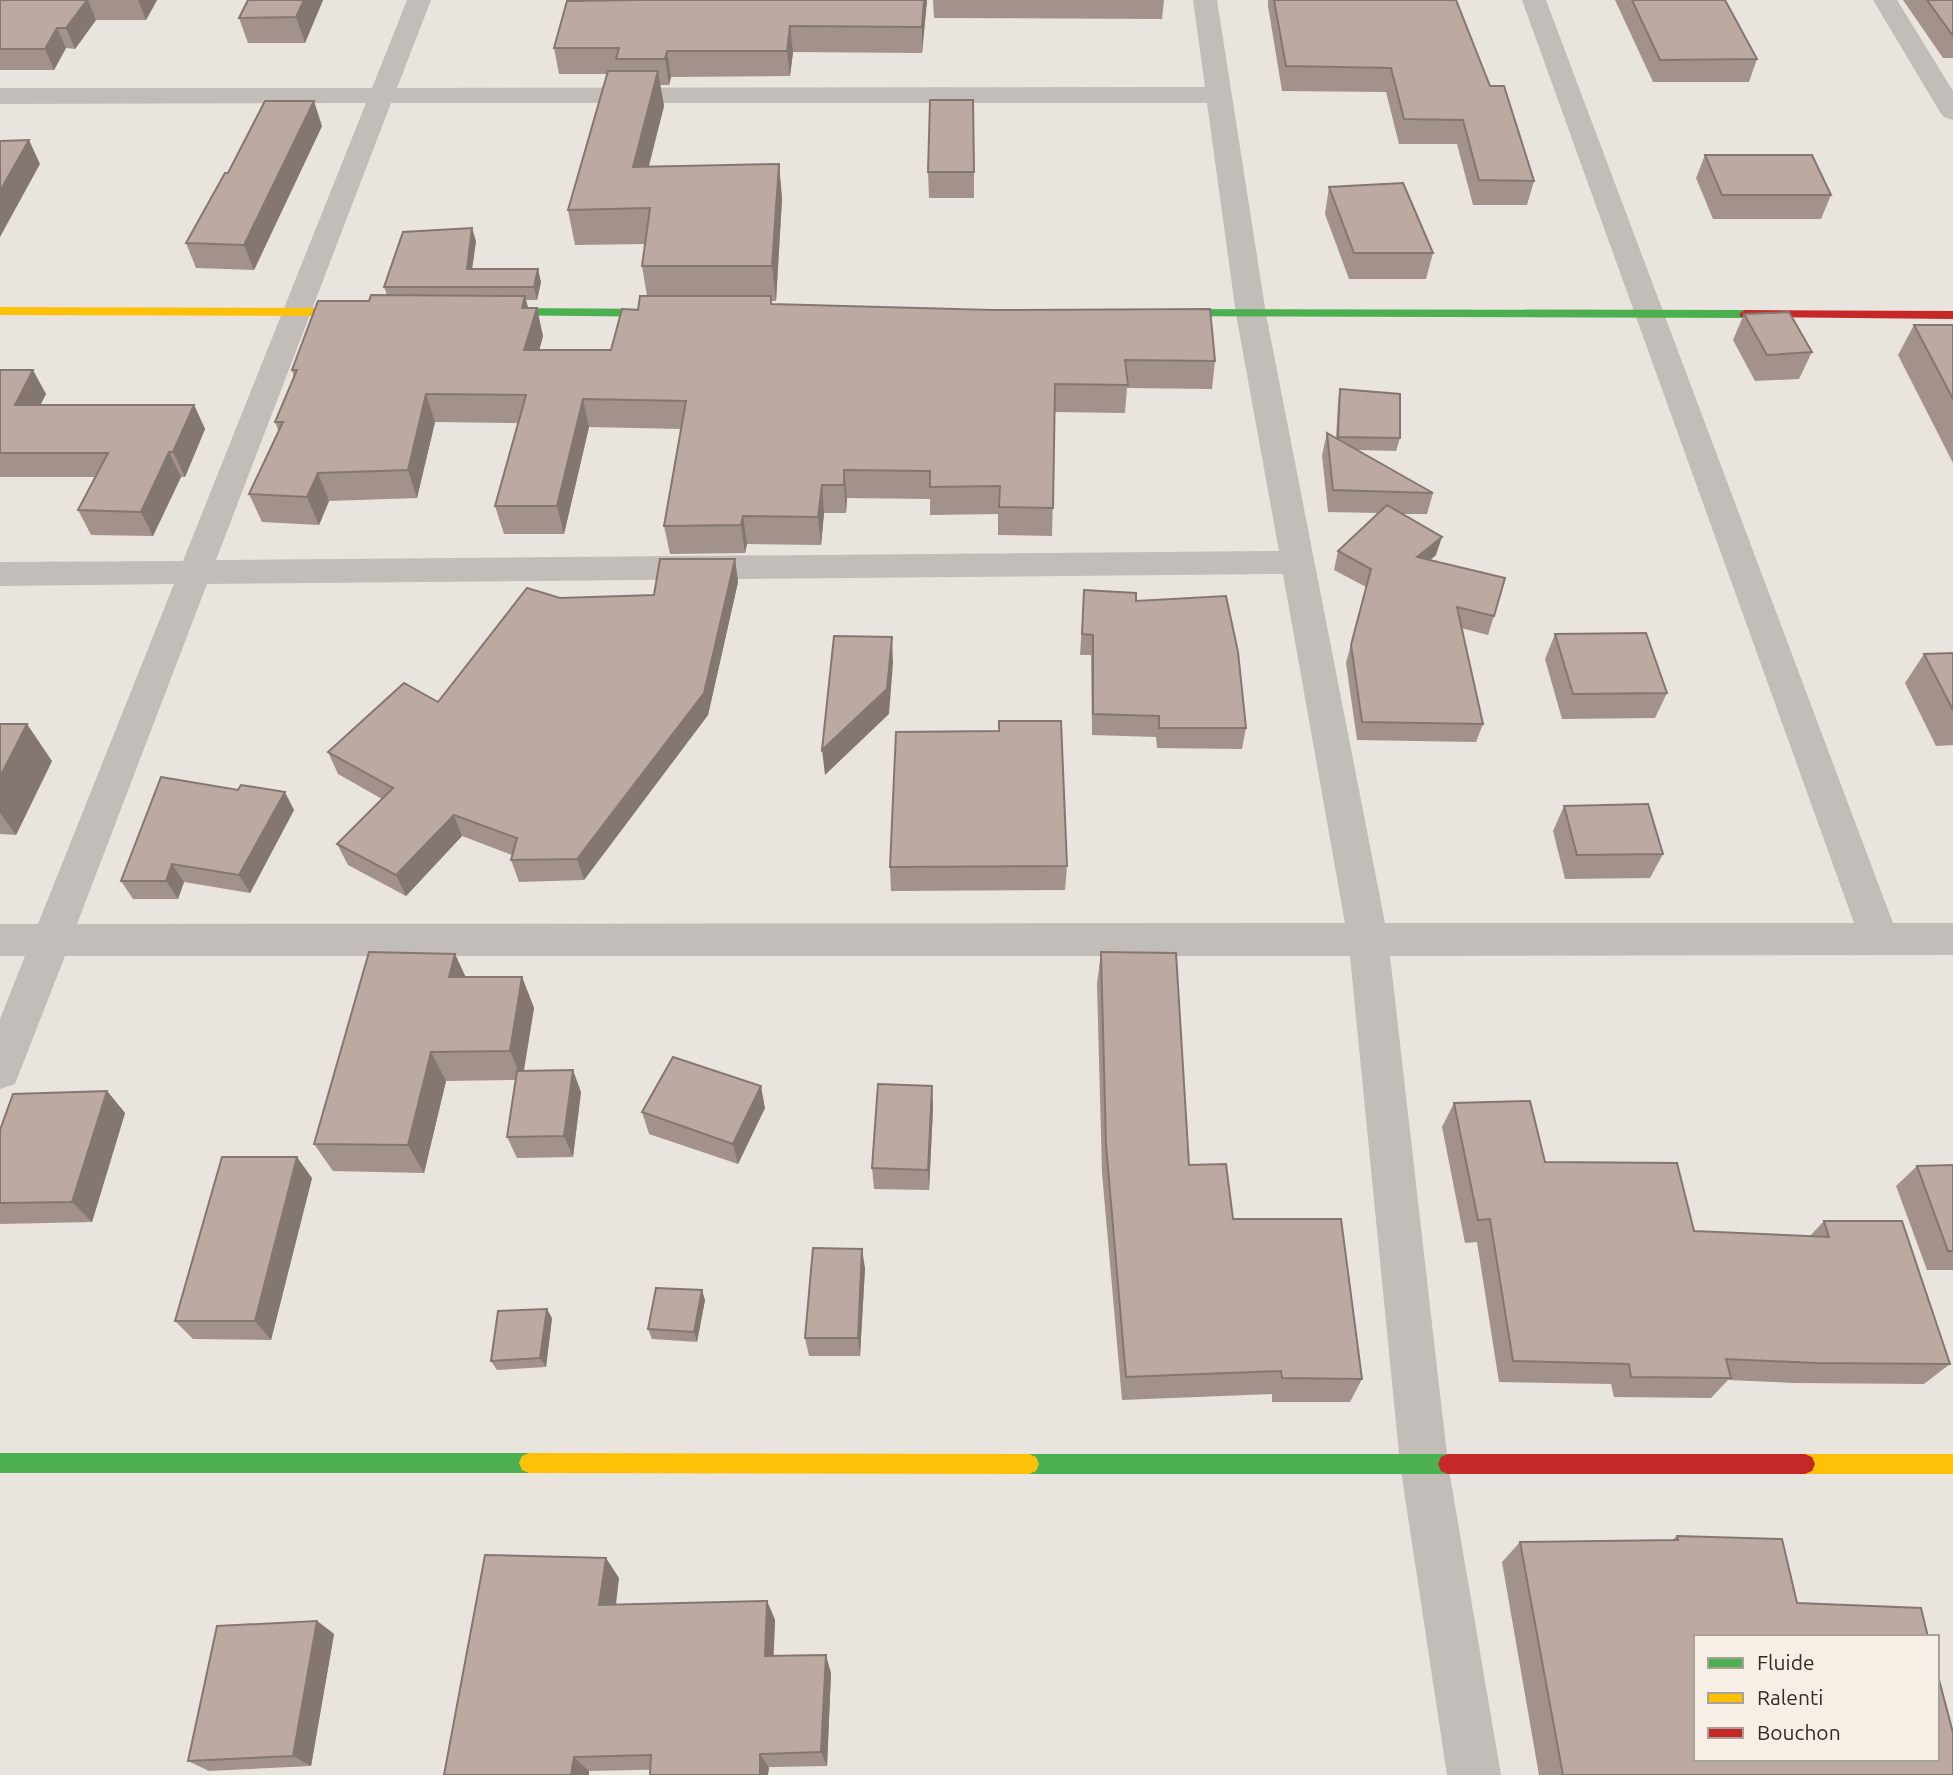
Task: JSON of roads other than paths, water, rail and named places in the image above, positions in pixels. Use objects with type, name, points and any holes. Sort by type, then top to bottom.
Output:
[{"type":"street","points":[[0,1071],[419,0]]},
{"type":"street","points":[[1205,0],[1251,313],[1368,939],[1424,1464],[1474,1775]]},
{"type":"street","points":[[1534,0],[1879,939]]},
{"type":"street","points":[[1885,0],[1950,102]]},
{"type":"street","points":[[0,96],[1219,95]]},
{"type":"street","points":[[0,311],[380,312]]},
{"type":"street","points":[[463,312],[684,313]]},
{"type":"street","points":[[1141,313],[1953,315]]},
{"type":"street","points":[[0,574],[1296,562]]},
{"type":"street","points":[[0,940],[1953,939]]},
{"type":"street","points":[[0,1463],[1953,1464]]}]
